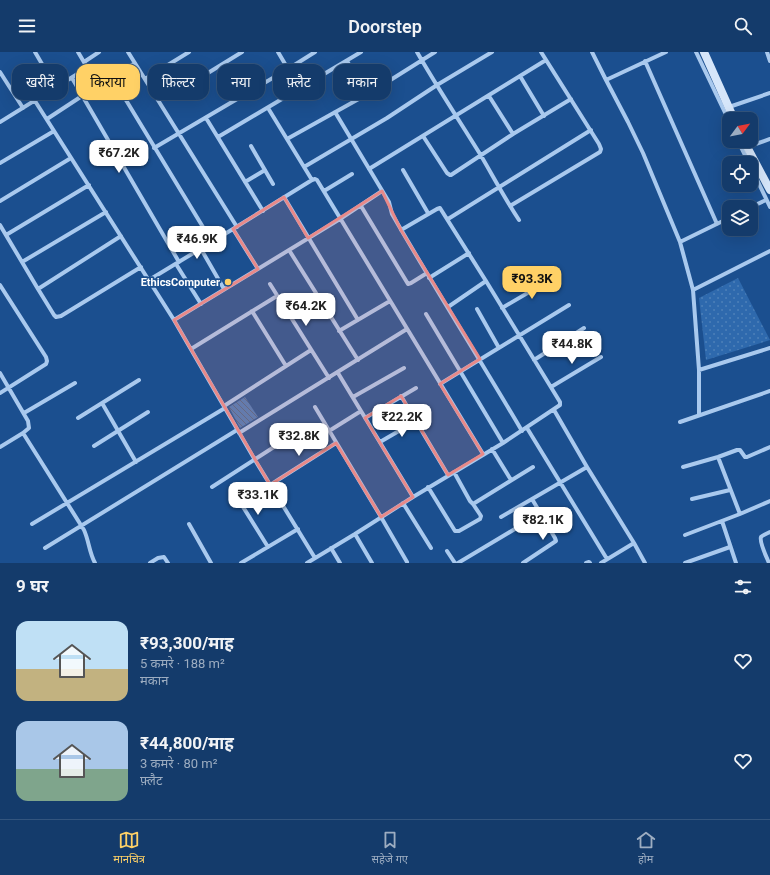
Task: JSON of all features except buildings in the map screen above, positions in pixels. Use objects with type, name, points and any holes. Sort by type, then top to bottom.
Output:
[{"type":"main road","points":[[704,52],[731,112]]},
{"type":"main road","points":[[748,148],[770,190]]},
{"type":"street","points":[[34,52],[41,64]]},
{"type":"street","points":[[78,52],[84,62],[99,52]]},
{"type":"street","points":[[128,52],[180,133],[258,269]]},
{"type":"street","points":[[145,79],[188,52]]},
{"type":"street","points":[[209,72],[242,52]]},
{"type":"street","points":[[278,52],[285,64]]},
{"type":"street","points":[[296,64],[315,52]]},
{"type":"street","points":[[218,138],[361,52]]},
{"type":"street","points":[[417,52],[519,220]]},
{"type":"street","points":[[391,79],[435,52]]},
{"type":"street","points":[[304,167],[387,118],[437,85],[492,52]]},
{"type":"street","points":[[510,206],[600,152],[601,149],[591,130],[541,52]]},
{"type":"street","points":[[592,52],[643,153],[680,242],[693,290],[699,370],[699,415]]},
{"type":"street","points":[[606,80],[666,52]]},
{"type":"street","points":[[696,52],[725,112]]},
{"type":"street","points":[[767,52],[770,61]]},
{"type":"street","points":[[369,169],[546,60]]},
{"type":"street","points":[[645,61],[717,224]]},
{"type":"street","points":[[0,72],[23,108]]},
{"type":"street","points":[[68,80],[76,76]]},
{"type":"street","points":[[520,76],[544,116]]},
{"type":"street","points":[[72,78],[76,85]]},
{"type":"street","points":[[154,148],[273,78]]},
{"type":"street","points":[[729,107],[770,94]]},
{"type":"street","points":[[489,96],[513,134]]},
{"type":"street","points":[[423,136],[447,173],[450,175],[513,134],[571,99]]},
{"type":"street","points":[[0,122],[35,100],[174,320],[238,432],[315,558]]},
{"type":"street","points":[[47,119],[76,100]]},
{"type":"street","points":[[84,100],[201,304]]},
{"type":"street","points":[[126,100],[212,242]]},
{"type":"street","points":[[287,139],[356,100]]},
{"type":"street","points":[[268,108],[312,180]]},
{"type":"street","points":[[335,112],[389,202],[391,211],[426,273],[480,359],[522,431]]},
{"type":"street","points":[[206,118],[263,211]]},
{"type":"street","points":[[448,219],[591,130]]},
{"type":"street","points":[[0,163],[54,131]]},
{"type":"street","points":[[758,142],[770,139]]},
{"type":"street","points":[[251,146],[273,184]]},
{"type":"street","points":[[0,201],[72,158]]},
{"type":"street","points":[[245,182],[265,170]]},
{"type":"street","points":[[403,170],[428,214]]},
{"type":"street","points":[[324,191],[352,174]]},
{"type":"street","points":[[149,280],[312,180],[316,179],[483,454]]},
{"type":"street","points":[[758,182],[770,207]]},
{"type":"street","points":[[6,235],[89,185]]},
{"type":"street","points":[[174,320],[340,220],[382,192]]},
{"type":"street","points":[[284,197],[358,320]]},
{"type":"street","points":[[758,204],[766,200]]},
{"type":"street","points":[[360,206],[408,284],[426,273]]},
{"type":"street","points":[[307,563],[413,496],[527,428],[554,410],[561,403],[440,208],[437,208],[401,230]]},
{"type":"street","points":[[22,262],[106,212]]},
{"type":"street","points":[[680,242],[722,222]]},
{"type":"street","points":[[0,225],[54,315],[59,317],[141,267]]},
{"type":"street","points":[[38,289],[121,236]]},
{"type":"street","points":[[201,249],[224,289]]},
{"type":"street","points":[[289,250],[358,360]]},
{"type":"street","points":[[693,290],[770,251]]},
{"type":"street","points":[[429,278],[469,253]]},
{"type":"street","points":[[502,308],[553,278]]},
{"type":"street","points":[[448,307],[486,281]]},
{"type":"street","points":[[270,284],[329,378]]},
{"type":"street","points":[[0,285],[47,359],[46,364],[0,393]]},
{"type":"street","points":[[191,349],[278,296]]},
{"type":"street","points":[[288,313],[318,296]]},
{"type":"street","points":[[340,331],[390,302]]},
{"type":"street","points":[[440,384],[569,305]]},
{"type":"street","points":[[477,309],[499,348]]},
{"type":"street","points":[[252,311],[286,366]]},
{"type":"street","points":[[426,314],[503,443]]},
{"type":"street","points":[[534,360],[584,328]]},
{"type":"street","points":[[45,548],[338,373],[407,329]]},
{"type":"street","points":[[699,370],[770,348]]},
{"type":"street","points":[[32,524],[136,462],[311,350]]},
{"type":"street","points":[[551,387],[601,356]]},
{"type":"street","points":[[353,397],[404,368]]},
{"type":"street","points":[[0,373],[28,421],[29,426],[28,430],[23,434],[0,447]]},
{"type":"street","points":[[338,373],[413,496]]},
{"type":"street","points":[[78,418],[138,380]]},
{"type":"street","points":[[24,414],[75,383]]},
{"type":"street","points":[[365,418],[416,388]]},
{"type":"street","points":[[680,422],[770,391]]},
{"type":"street","points":[[401,396],[448,475]]},
{"type":"street","points":[[102,403],[136,462]]},
{"type":"street","points":[[315,407],[407,562]]},
{"type":"street","points":[[554,410],[645,563]]},
{"type":"street","points":[[329,431],[361,411]]},
{"type":"street","points":[[94,446],[148,412]]},
{"type":"street","points":[[380,442],[416,421]]},
{"type":"street","points":[[212,487],[306,426]]},
{"type":"street","points":[[527,428],[607,559]]},
{"type":"street","points":[[23,434],[81,526],[86,535],[89,550],[95,563]]},
{"type":"street","points":[[270,485],[336,443]]},
{"type":"street","points":[[683,467],[740,450],[745,457],[747,457],[770,447]]},
{"type":"street","points":[[492,449],[511,480]]},
{"type":"street","points":[[718,457],[740,514]]},
{"type":"street","points":[[501,517],[587,466]]},
{"type":"street","points":[[473,504],[533,467]]},
{"type":"street","points":[[428,487],[455,531],[459,532],[480,519],[481,516],[470,501],[454,472]]},
{"type":"street","points":[[692,500],[730,490]]},
{"type":"street","points":[[235,494],[268,547]]},
{"type":"street","points":[[523,563],[556,542],[532,499]]},
{"type":"street","points":[[685,535],[770,501]]},
{"type":"street","points":[[403,503],[431,548]]},
{"type":"street","points":[[458,563],[540,514]]},
{"type":"street","points":[[722,521],[736,563]]},
{"type":"street","points":[[189,524],[211,563]]},
{"type":"street","points":[[241,563],[298,529]]},
{"type":"street","points":[[769,563],[761,544],[761,539],[762,536],[770,532]]},
{"type":"street","points":[[355,534],[372,563]]},
{"type":"street","points":[[601,563],[634,543]]},
{"type":"street","points":[[685,563],[730,547]]},
{"type":"street","points":[[331,548],[340,563]]},
{"type":"street","points":[[447,551],[454,563]]},
{"type":"street","points":[[150,563],[161,557],[164,557],[168,563]]},
{"type":"street","points":[[586,563],[590,563]]},
{"type":"highlighted area","points":[[382,191],[401,230],[480,359],[440,384],[483,454],[448,475],[401,396],[365,418],[413,497],[381,517],[336,443],[270,485],[174,320],[258,269],[233,229],[284,197],[308,238]]},
{"type":"shaded area","points":[[738,278],[770,340],[706,360],[699,298]]},
{"type":"place","name":"EthicsComputer","points":[[228,282]]}]
